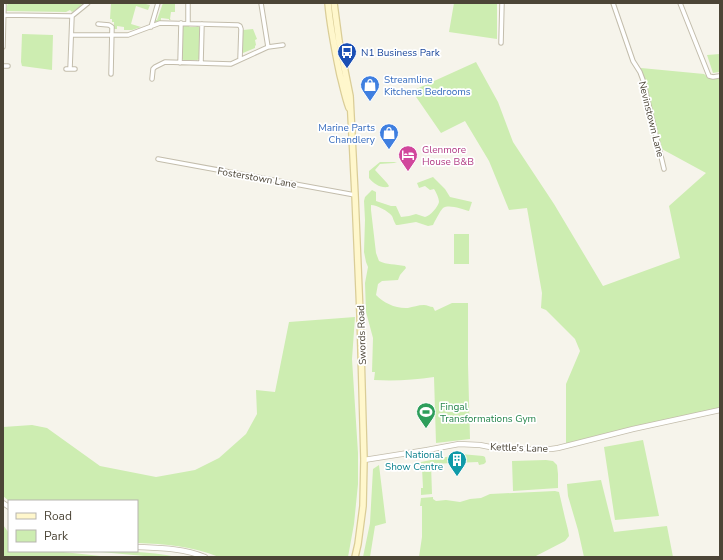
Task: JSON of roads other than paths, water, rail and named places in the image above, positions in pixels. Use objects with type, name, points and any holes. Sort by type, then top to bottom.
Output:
[{"type":"main road","name":"Swords Road","points":[[328,3],[332,35],[344,97],[350,112]]},
{"type":"main road","name":"Swords Road","points":[[334,3],[339,41],[350,96],[356,195],[364,460],[363,506],[355,557]]},
{"type":"street","points":[[151,27],[158,3]]},
{"type":"street","points":[[188,3],[188,24]]},
{"type":"street","points":[[261,3],[268,46]]},
{"type":"street","points":[[501,43],[502,3]]},
{"type":"street","name":"Nevinstown Lane","points":[[613,3],[633,61],[643,80],[664,169]]},
{"type":"street","points":[[680,3],[709,76],[719,76]]},
{"type":"street","points":[[4,15],[72,16],[86,4]]},
{"type":"street","points":[[3,47],[4,5]]},
{"type":"street","points":[[71,69],[72,16]]},
{"type":"street","points":[[72,35],[128,35],[160,23],[234,25],[240,26],[241,29],[240,59]]},
{"type":"street","points":[[180,63],[181,23]]},
{"type":"street","points":[[98,24],[111,25],[112,27],[111,74]]},
{"type":"street","points":[[202,24],[202,63]]},
{"type":"street","points":[[152,79],[152,71],[155,67],[165,62],[231,64],[268,46],[283,44]]},
{"type":"street","points":[[3,66],[8,66]]},
{"type":"street","name":"Fosterstown Lane","points":[[158,159],[356,195]]},
{"type":"street","name":"Kettle's Lane","points":[[364,460],[459,444],[473,444],[504,449],[551,449],[632,429],[720,410]]},
{"type":"street","points":[[138,547],[182,550],[205,557]]},
{"type":"place","name":"N1 Business Park","points":[[347,69]]},
{"type":"place","name":"Streamline Kitchens Bedrooms","points":[[370,102]]},
{"type":"place","name":"Marine Parts Chandlery","points":[[389,150]]},
{"type":"place","name":"Glenmore House B&B","points":[[408,172]]},
{"type":"place","name":"Fingal Transformations Gym","points":[[426,429]]},
{"type":"place","name":"National Show Centre","points":[[457,477]]}]
